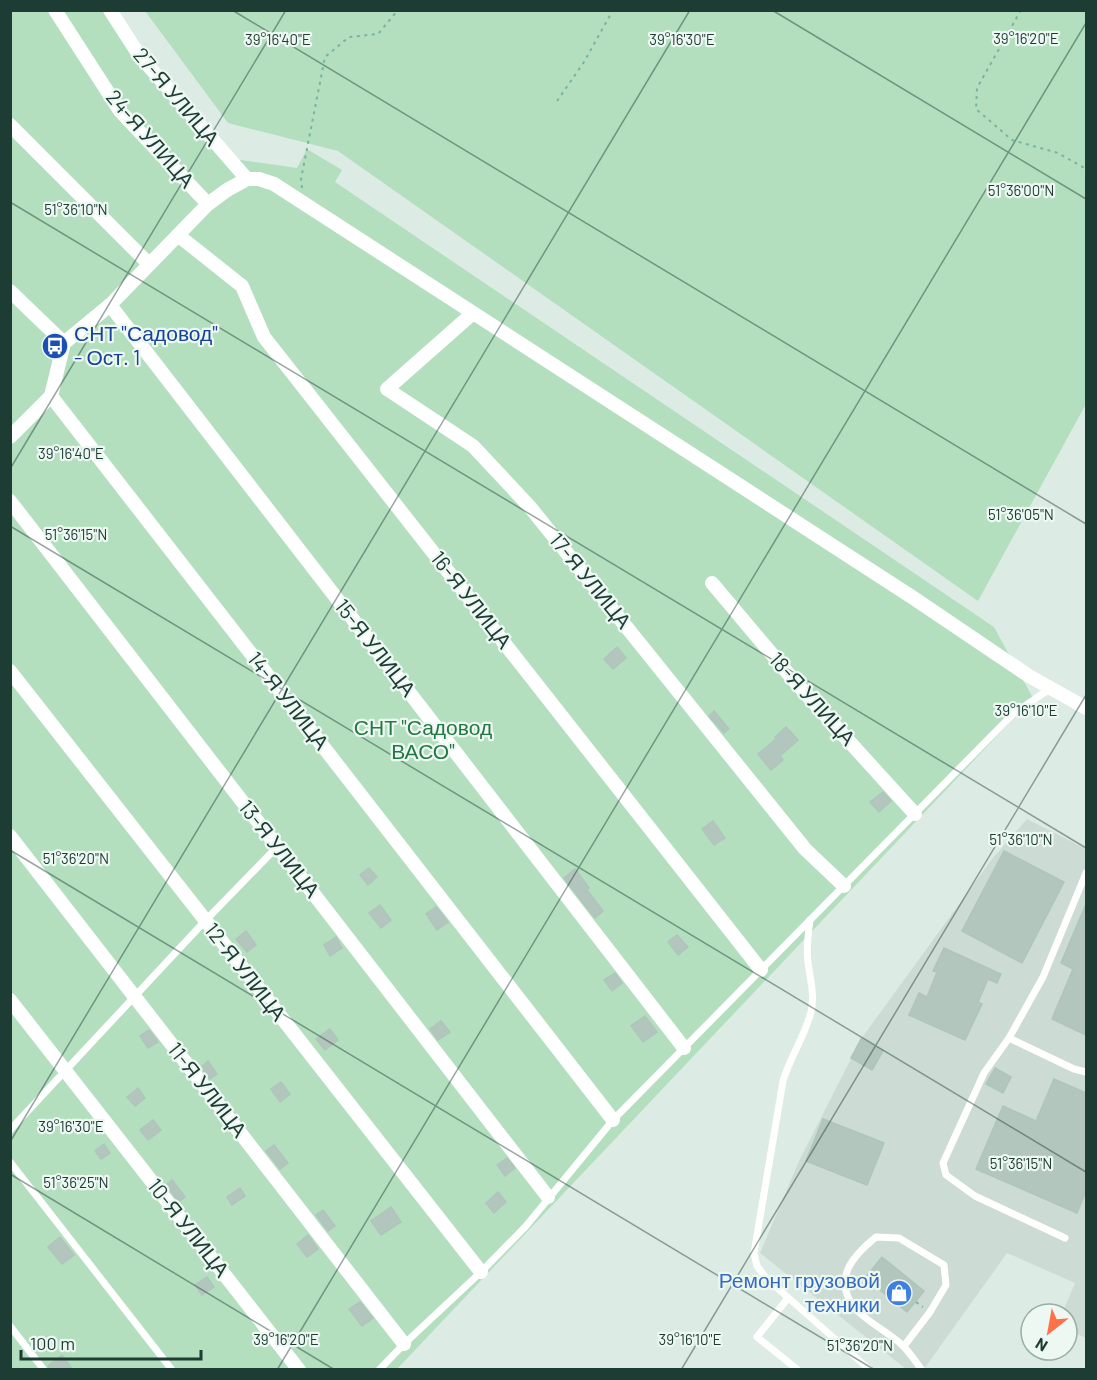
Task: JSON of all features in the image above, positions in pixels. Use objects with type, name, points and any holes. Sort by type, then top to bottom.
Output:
[{"type":"street","name":"24-Я УЛИЦА","points":[[55,10],[120,111],[208,204]]},
{"type":"street","name":"27-Я УЛИЦА","points":[[110,10],[139,55],[247,179]]},
{"type":"street","points":[[10,125],[149,264]]},
{"type":"street","points":[[10,437],[51,396],[63,343],[110,305],[208,204],[247,179],[259,180],[274,184],[303,202],[912,597],[1029,676],[1086,708]]},
{"type":"street","name":"16-Я УЛИЦА","points":[[179,236],[242,286],[264,337],[761,970]]},
{"type":"street","points":[[10,291],[63,343]]},
{"type":"street","name":"15-Я УЛИЦА","points":[[110,305],[684,1048]]},
{"type":"street","name":"17-Я УЛИЦА","points":[[473,313],[387,389],[473,446],[530,507],[805,849],[843,886]]},
{"type":"street","name":"14-Я УЛИЦА","points":[[51,396],[613,1120]]},
{"type":"street","name":"13-Я УЛИЦА","points":[[10,501],[548,1197]]},
{"type":"street","name":"18-Я УЛИЦА","points":[[712,583],[797,684],[915,814]]},
{"type":"street","name":"12-Я УЛИЦА","points":[[10,671],[481,1272]]},
{"type":"street","name":"11-Я УЛИЦА","points":[[10,836],[404,1344]]},
{"type":"street","name":"10-Я УЛИЦА","points":[[10,1000],[299,1370]]},
{"type":"lane","points":[[379,1370],[526,1226],[613,1120],[1012,714],[1051,688]]},
{"type":"lane","points":[[10,1130],[205,921],[278,847]]},
{"type":"lane","points":[[1065,1238],[975,1196],[946,1175],[943,1163],[984,1073],[1009,1038],[1043,977],[1086,873]]},
{"type":"lane","points":[[810,920],[807,944],[813,985],[811,1012],[783,1081],[754,1253],[757,1266],[766,1278],[870,1370]]},
{"type":"lane","points":[[1009,1038],[1074,1069],[1086,1072]]},
{"type":"lane","points":[[10,1162],[172,1370]]},
{"type":"lane","points":[[904,1346],[930,1312],[946,1285],[944,1265],[899,1238],[876,1237],[860,1251],[846,1272],[844,1286],[854,1307],[904,1346],[922,1370]]},
{"type":"lane","points":[[788,1298],[757,1337],[798,1370]]},
{"type":"lane","points":[[10,1326],[44,1370]]},
{"type":"path","points":[[303,202],[301,179],[325,57],[349,37],[378,34],[398,10]]},
{"type":"path","points":[[557,101],[584,62],[613,10]]},
{"type":"path","points":[[1021,10],[977,88],[976,109],[1012,140],[1058,153],[1086,169]]},
{"type":"shaded area","points":[[1027,819],[1086,849],[1086,1338],[1079,1335],[1079,1302],[1067,1302],[1075,1283],[1007,1253],[924,1369],[906,1369],[760,1253],[799,1161],[861,1039],[992,859]]},
{"type":"green space","name":"СНТ \"Садовод ВАСО\"","points":[[10,11],[103,11],[220,157],[297,168],[307,149],[342,170],[335,182],[994,627],[1033,698],[397,1369],[11,1369]]},
{"type":"green space","points":[[145,11],[1086,11],[1086,404],[978,601],[338,151],[228,123]]},
{"type":"building","points":[[617,647],[626,658],[613,669],[604,659]]},
{"type":"building","points":[[714,711],[729,729],[724,733],[709,716]]},
{"type":"building","points":[[786,727],[798,740],[780,756],[783,760],[771,770],[758,754]]},
{"type":"building","points":[[883,792],[891,801],[879,812],[870,802]]},
{"type":"building","points":[[713,821],[725,838],[714,845],[702,829]]},
{"type":"building","points":[[1004,851],[1064,882],[1022,963],[962,931]]},
{"type":"building","points":[[369,868],[377,877],[368,885],[360,875]]},
{"type":"building","points":[[575,869],[603,911],[595,918],[564,878]]},
{"type":"building","points":[[1086,904],[1086,1035],[1052,1019],[1073,969],[1061,963]]},
{"type":"building","points":[[380,905],[391,920],[381,928],[369,913]]},
{"type":"building","points":[[436,907],[448,922],[437,930],[426,914]]},
{"type":"building","points":[[246,931],[256,945],[247,952],[236,939]]},
{"type":"building","points":[[677,935],[688,947],[678,955],[668,942]]},
{"type":"building","points":[[336,937],[342,948],[330,956],[324,945]]},
{"type":"building","points":[[944,948],[1001,974],[997,983],[988,979],[978,1002],[982,1004],[965,1040],[909,1015],[919,993],[927,997],[937,972],[933,971]]},
{"type":"building","points":[[615,973],[622,983],[612,991],[604,980]]},
{"type":"building","points":[[645,1016],[657,1032],[643,1042],[631,1026]]},
{"type":"building","points":[[441,1021],[450,1032],[438,1040],[430,1029]]},
{"type":"building","points":[[330,1029],[338,1040],[325,1050],[316,1039]]},
{"type":"building","points":[[149,1030],[158,1042],[148,1048],[140,1036]]},
{"type":"building","points":[[861,1039],[883,1051],[872,1070],[851,1058]]},
{"type":"building","points":[[208,1061],[217,1074],[210,1079],[201,1067]]},
{"type":"building","points":[[995,1068],[1011,1077],[1003,1093],[986,1084]]},
{"type":"building","points":[[1054,1079],[1086,1093],[1086,1191],[1077,1213],[976,1169],[1003,1106],[1036,1121]]},
{"type":"building","points":[[281,1082],[290,1094],[280,1102],[271,1089]]},
{"type":"building","points":[[138,1088],[145,1098],[135,1106],[127,1097]]},
{"type":"building","points":[[823,1119],[884,1143],[867,1185],[806,1161]]},
{"type":"building","points":[[153,1120],[161,1130],[148,1140],[140,1130]]},
{"type":"building","points":[[104,1144],[110,1153],[101,1159],[95,1151]]},
{"type":"building","points":[[274,1145],[288,1163],[280,1169],[266,1151]]},
{"type":"building","points":[[507,1158],[515,1168],[505,1176],[497,1165]]},
{"type":"building","points":[[172,1180],[185,1197],[179,1202],[166,1185]]},
{"type":"building","points":[[240,1188],[245,1196],[232,1205],[227,1197]]},
{"type":"building","points":[[498,1192],[506,1202],[494,1213],[486,1203]]},
{"type":"building","points":[[391,1207],[401,1222],[381,1235],[371,1221]]},
{"type":"building","points":[[323,1210],[335,1226],[328,1231],[316,1215]]},
{"type":"building","points":[[308,1235],[318,1249],[307,1257],[297,1244]]},
{"type":"building","points":[[60,1237],[74,1255],[62,1264],[48,1247]]},
{"type":"building","points":[[882,1257],[924,1291],[907,1312],[865,1278]]},
{"type":"building","points":[[207,1277],[214,1287],[202,1295],[195,1285]]},
{"type":"building","points":[[360,1302],[373,1318],[362,1326],[349,1309]]},
{"type":"building","points":[[62,1355],[73,1370],[50,1370],[48,1366]]},
{"type":"place","name":"СНТ \"Садовод\" - Ост. 1","points":[[55,346]]},
{"type":"place","name":"Ремонт грузовой техники","points":[[899,1293]]}]
